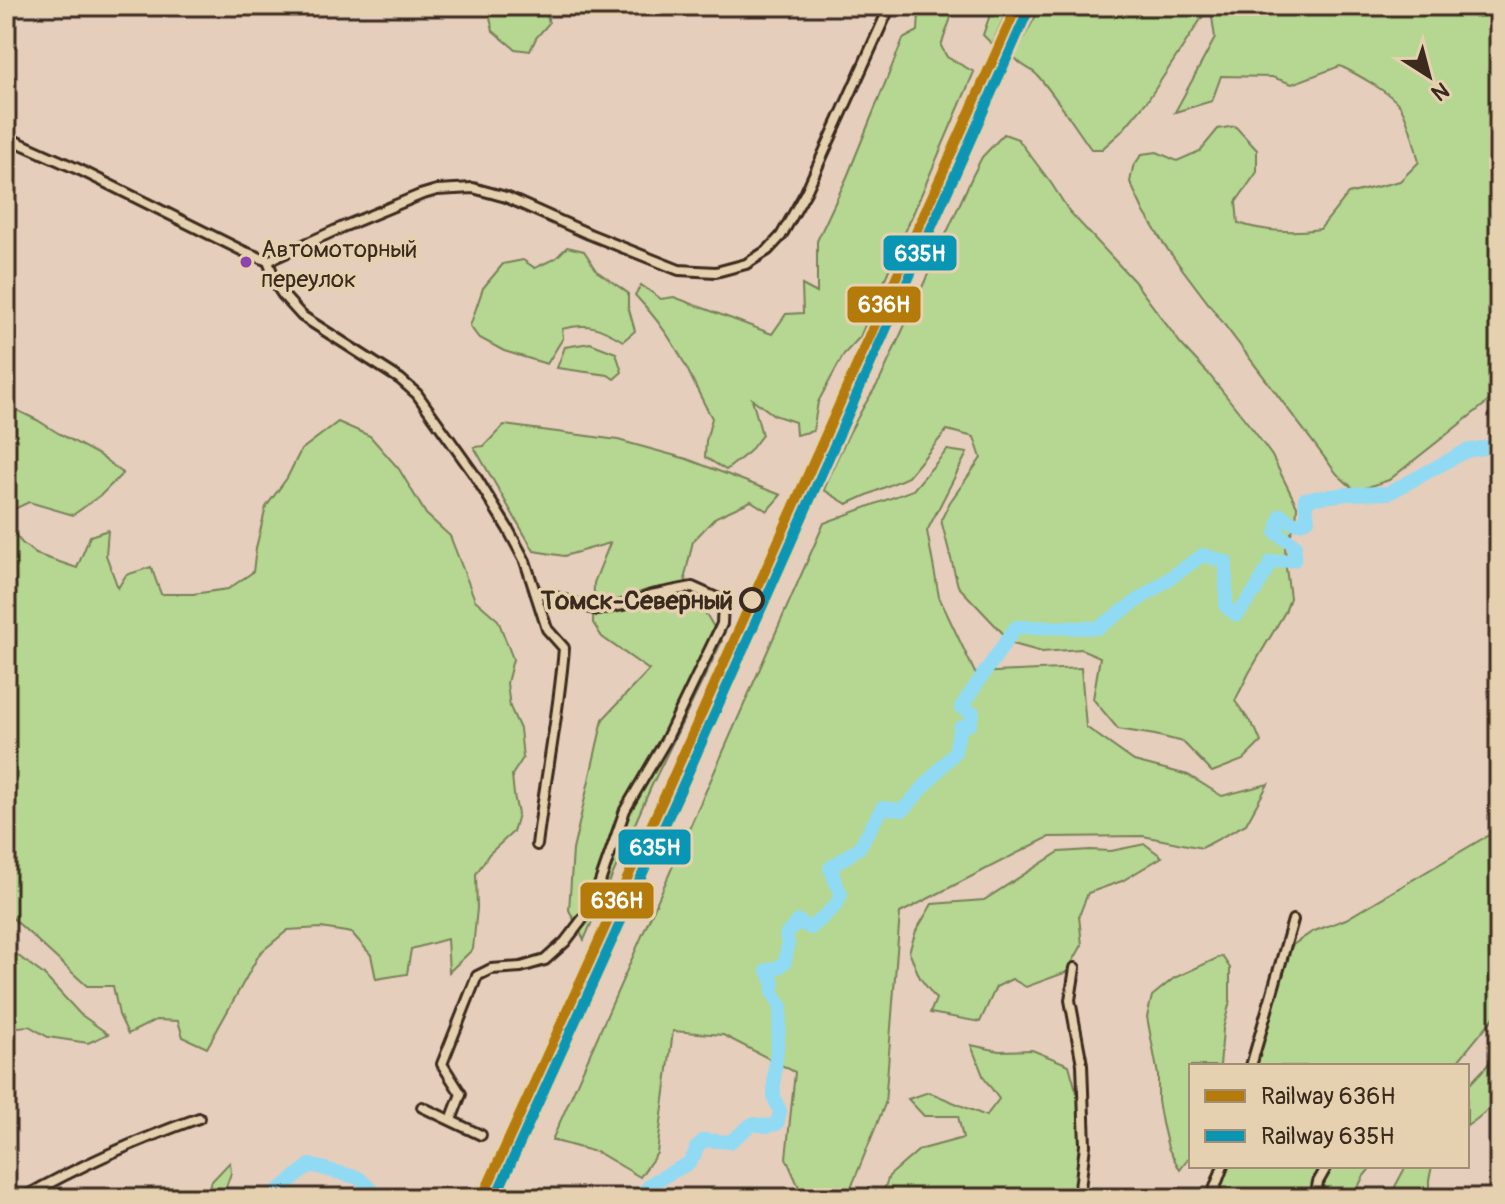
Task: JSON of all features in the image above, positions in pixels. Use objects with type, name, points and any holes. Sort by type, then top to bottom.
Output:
[{"type":"street","points":[[6,137],[268,261],[420,195],[437,190],[473,188],[506,197],[679,270],[716,272],[746,264],[768,250],[781,236],[800,203],[890,6]]},
{"type":"street","points":[[268,261],[277,286],[302,316],[400,379],[417,394],[474,474],[525,561],[547,629],[564,648],[537,845]]},
{"type":"street","points":[[451,1120],[461,1094],[442,1064],[477,976],[491,969],[521,967],[545,960],[565,942],[591,908],[625,810],[666,740],[722,624],[723,601],[692,587],[598,610],[535,591]]},
{"type":"street","points":[[1252,1064],[1293,920]]},
{"type":"street","points":[[1075,968],[1070,1000],[1082,1064],[1085,1145],[1079,1198]]},
{"type":"street","points":[[422,1107],[481,1135]]},
{"type":"street","points":[[22,1198],[87,1164],[199,1118]]},
{"type":"street","points":[[1211,1198],[1222,1168]]},
{"type":"street","points":[[1315,1198],[1318,1182],[1326,1168]]},
{"type":"green space","points":[[493,6],[537,6],[546,13],[549,23],[530,51],[515,49],[493,31],[489,13]]},
{"type":"green space","points":[[931,6],[955,6],[941,46],[947,57],[974,72],[860,337],[844,354],[818,402],[813,431],[796,435],[795,422],[774,415],[752,399],[762,435],[749,452],[726,470],[705,457],[712,418],[682,358],[658,321],[635,295],[641,285],[661,299],[674,297],[772,334],[786,314],[803,313],[802,285],[817,293],[817,241],[847,177],[903,39],[918,31],[919,12],[932,10]]},
{"type":"green space","points":[[993,6],[1009,6],[992,44],[983,35]]},
{"type":"green space","points":[[1041,6],[1206,6],[1203,16],[1148,100],[1102,149],[1091,149],[1045,84],[1014,56]]},
{"type":"green space","points":[[1218,6],[1499,6],[1499,393],[1389,480],[1356,491],[1337,474],[1165,246],[1130,182],[1133,167],[1142,154],[1157,152],[1177,161],[1200,151],[1218,129],[1235,126],[1257,150],[1257,172],[1236,202],[1238,223],[1279,231],[1320,229],[1348,194],[1400,181],[1419,162],[1414,141],[1400,106],[1389,95],[1340,66],[1292,84],[1272,77],[1221,76],[1212,101],[1175,112],[1215,38],[1212,17]]},
{"type":"green space","points":[[1004,134],[1018,139],[1069,211],[1134,281],[1181,344],[1254,431],[1272,456],[1297,506],[1296,524],[1285,544],[1290,598],[1235,701],[1261,742],[1243,760],[1212,772],[1183,742],[1118,729],[1093,699],[1100,657],[1081,649],[1042,652],[1013,644],[958,586],[941,520],[981,458],[974,437],[947,430],[908,477],[847,504],[824,490],[849,434],[880,380],[982,157]]},
{"type":"green space","points":[[567,247],[584,251],[598,272],[628,293],[635,331],[623,341],[594,327],[562,329],[563,338],[547,364],[504,351],[478,337],[470,326],[483,288],[503,264],[523,260],[535,268],[556,258]]},
{"type":"green space","points":[[590,343],[616,353],[622,372],[614,379],[608,375],[557,368],[565,347]]},
{"type":"green space","points":[[6,405],[99,455],[123,473],[102,494],[73,515],[29,502],[6,513]]},
{"type":"green space","points":[[338,422],[370,436],[399,469],[426,514],[450,536],[475,600],[498,620],[513,659],[507,683],[510,707],[520,729],[523,758],[512,775],[518,814],[513,832],[489,854],[476,874],[473,949],[449,972],[447,939],[411,949],[407,974],[376,979],[371,955],[352,933],[321,928],[288,930],[260,953],[207,1048],[183,1037],[178,1021],[156,1020],[128,1034],[119,1015],[113,986],[87,986],[6,912],[6,524],[36,554],[77,568],[90,536],[108,530],[106,555],[118,588],[126,575],[151,567],[161,594],[228,589],[253,572],[266,507],[287,478],[301,450]]},
{"type":"green space","points":[[504,425],[618,440],[687,459],[781,495],[767,511],[751,501],[716,517],[693,541],[685,576],[688,592],[722,641],[651,787],[584,940],[569,910],[573,850],[603,719],[649,670],[602,637],[593,623],[594,583],[610,543],[564,556],[534,551],[474,447],[484,446]]},
{"type":"green space","points":[[947,450],[967,453],[927,531],[939,597],[975,673],[1081,668],[1086,727],[1134,761],[1188,775],[1222,796],[1268,784],[1246,824],[1202,848],[1143,836],[1049,837],[900,913],[885,1104],[847,1198],[801,1192],[786,1158],[795,1072],[723,1035],[673,1031],[657,1153],[640,1177],[599,1153],[552,1140],[824,523],[913,490]]},
{"type":"green space","points":[[1499,829],[1499,1011],[1456,1064],[1246,1064],[1281,953],[1312,932],[1346,919]]},
{"type":"green space","points":[[1145,844],[1162,857],[1122,881],[1088,893],[1079,916],[1082,945],[1067,972],[1026,987],[1012,979],[996,987],[980,1022],[930,1013],[936,999],[920,978],[909,952],[916,931],[932,904],[984,900],[1059,852],[1111,851]]},
{"type":"green space","points":[[6,947],[43,974],[80,1014],[108,1034],[88,1043],[48,1037],[29,1026],[6,1028]]},
{"type":"green space","points":[[1222,956],[1230,968],[1230,1001],[1223,1029],[1220,1064],[1189,1064],[1189,1158],[1180,1170],[1168,1148],[1162,1123],[1158,1075],[1147,1017],[1152,996],[1174,978]]},
{"type":"green space","points":[[971,1045],[999,1051],[1032,1050],[1069,1065],[1080,1105],[1088,1161],[1075,1198],[881,1198],[889,1176],[919,1150],[963,1138],[958,1116],[924,1116],[908,1099],[929,1092],[986,1116],[999,1099],[984,1078]]},
{"type":"green space","points":[[1499,1049],[1499,1086],[1494,1102],[1469,1124],[1469,1085]]},
{"type":"green space","points":[[230,1162],[231,1173],[222,1198],[201,1198],[212,1181]]},
{"type":"green space","points":[[1217,1168],[1370,1168],[1353,1198],[1228,1198],[1220,1187]]},
{"type":"green space","points":[[1405,1168],[1432,1168],[1429,1198],[1389,1198]]},
{"type":"waterway","points":[[638,1198],[652,1183],[689,1163],[704,1140],[730,1142],[752,1124],[777,1124],[780,1111],[774,1098],[774,1080],[781,1007],[767,970],[785,962],[786,935],[798,921],[811,928],[836,905],[841,895],[830,868],[859,848],[882,808],[903,810],[955,752],[960,728],[970,724],[973,713],[961,707],[1016,627],[1098,628],[1203,555],[1226,562],[1226,607],[1237,615],[1271,562],[1294,560],[1295,545],[1276,533],[1281,515],[1293,522],[1308,520],[1305,499],[1389,493],[1466,451],[1499,445]]},
{"type":"waterway","points":[[269,1198],[310,1165],[359,1178],[380,1198]]},
{"type":"rail line","name":"636Н","points":[[482,1198],[1017,6]]},
{"type":"rail line","name":"635Н","points":[[495,1198],[1028,11]]},
{"type":"place","name":"Автомоторный переулок","points":[[246,262]]},
{"type":"place","name":"Томск-Северный","points":[[752,600]]}]
